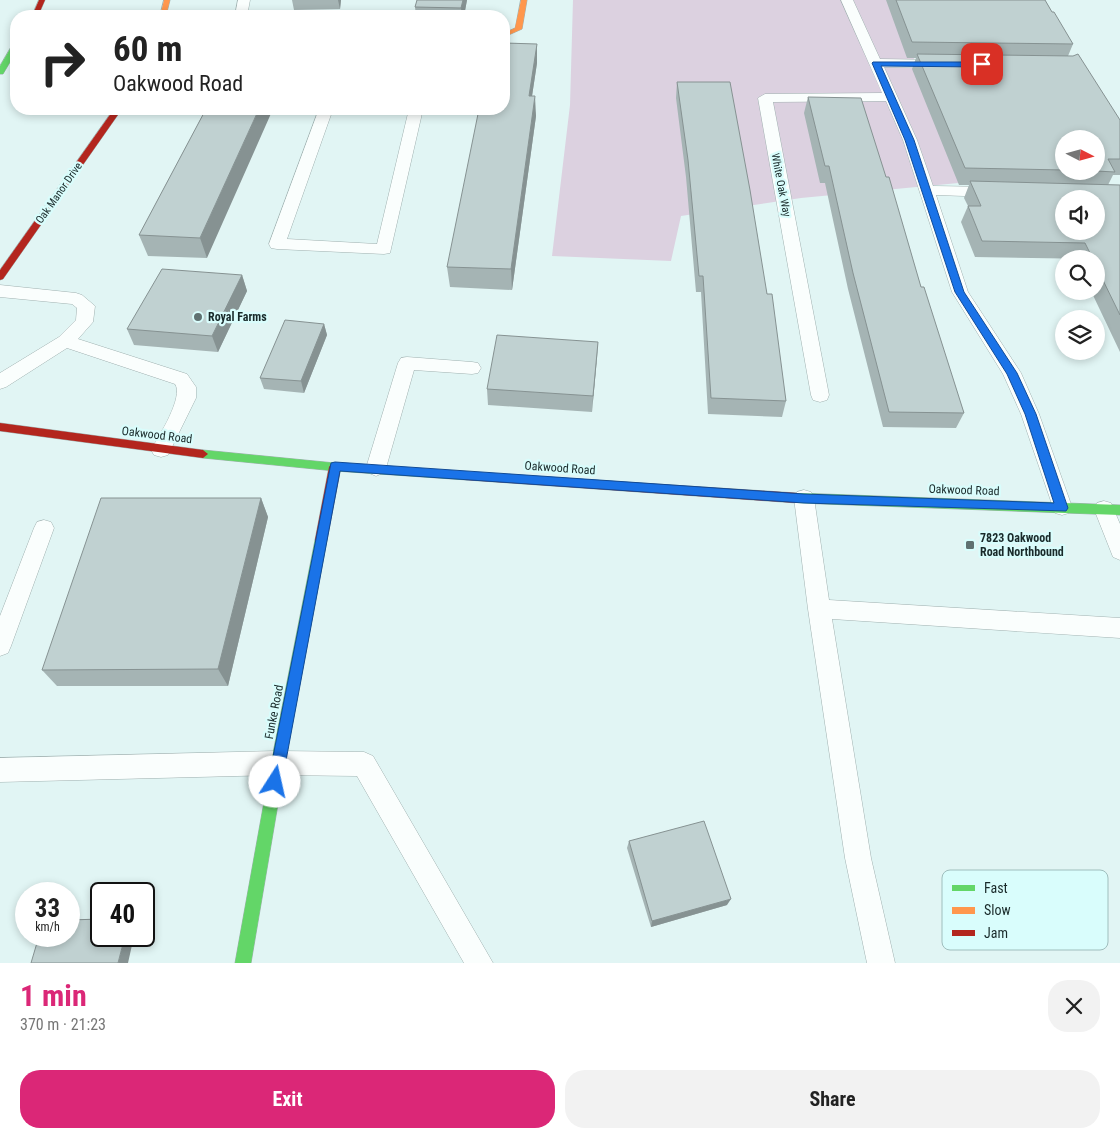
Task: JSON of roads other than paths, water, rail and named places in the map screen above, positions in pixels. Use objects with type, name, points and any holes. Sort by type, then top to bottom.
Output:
[{"type":"main road","points":[[510,32],[518,29],[524,0]]},
{"type":"main road","points":[[0,72],[10,56]]},
{"type":"main road","name":"Oak Manor Drive","points":[[0,277],[114,115]]},
{"type":"main road","name":"Oakwood Road","points":[[0,427],[162,450],[335,466],[804,498],[1112,509]]},
{"type":"main road","name":"Funke Road","points":[[243,963],[278,763],[335,466]]},
{"type":"lane","points":[[847,0],[910,140],[960,292],[1012,373],[1030,414],[1062,508]]},
{"type":"lane","points":[[876,63],[951,64]]},
{"type":"lane","name":"White Oak Way","points":[[820,395],[765,98],[890,97]]},
{"type":"lane","points":[[324,115],[277,244],[384,249],[415,115]]},
{"type":"lane","points":[[925,190],[1003,192]]},
{"type":"lane","points":[[0,291],[76,299],[86,306],[84,322],[65,341],[0,382]]},
{"type":"lane","points":[[65,341],[181,379],[187,387],[187,398],[162,450]]},
{"type":"lane","points":[[376,468],[406,363],[472,368]]},
{"type":"lane","points":[[804,498],[819,609],[858,858],[881,963]]},
{"type":"lane","points":[[1112,509],[1120,551]]},
{"type":"lane","points":[[0,646],[44,528]]},
{"type":"lane","points":[[819,609],[1120,628]]},
{"type":"lane","points":[[0,770],[278,763],[364,764],[478,963]]},
{"type":"place","name":"Royal Farms","points":[[198,317]]},
{"type":"place","name":"7823 Oakwood Road Northbound","points":[[970,545]]}]
